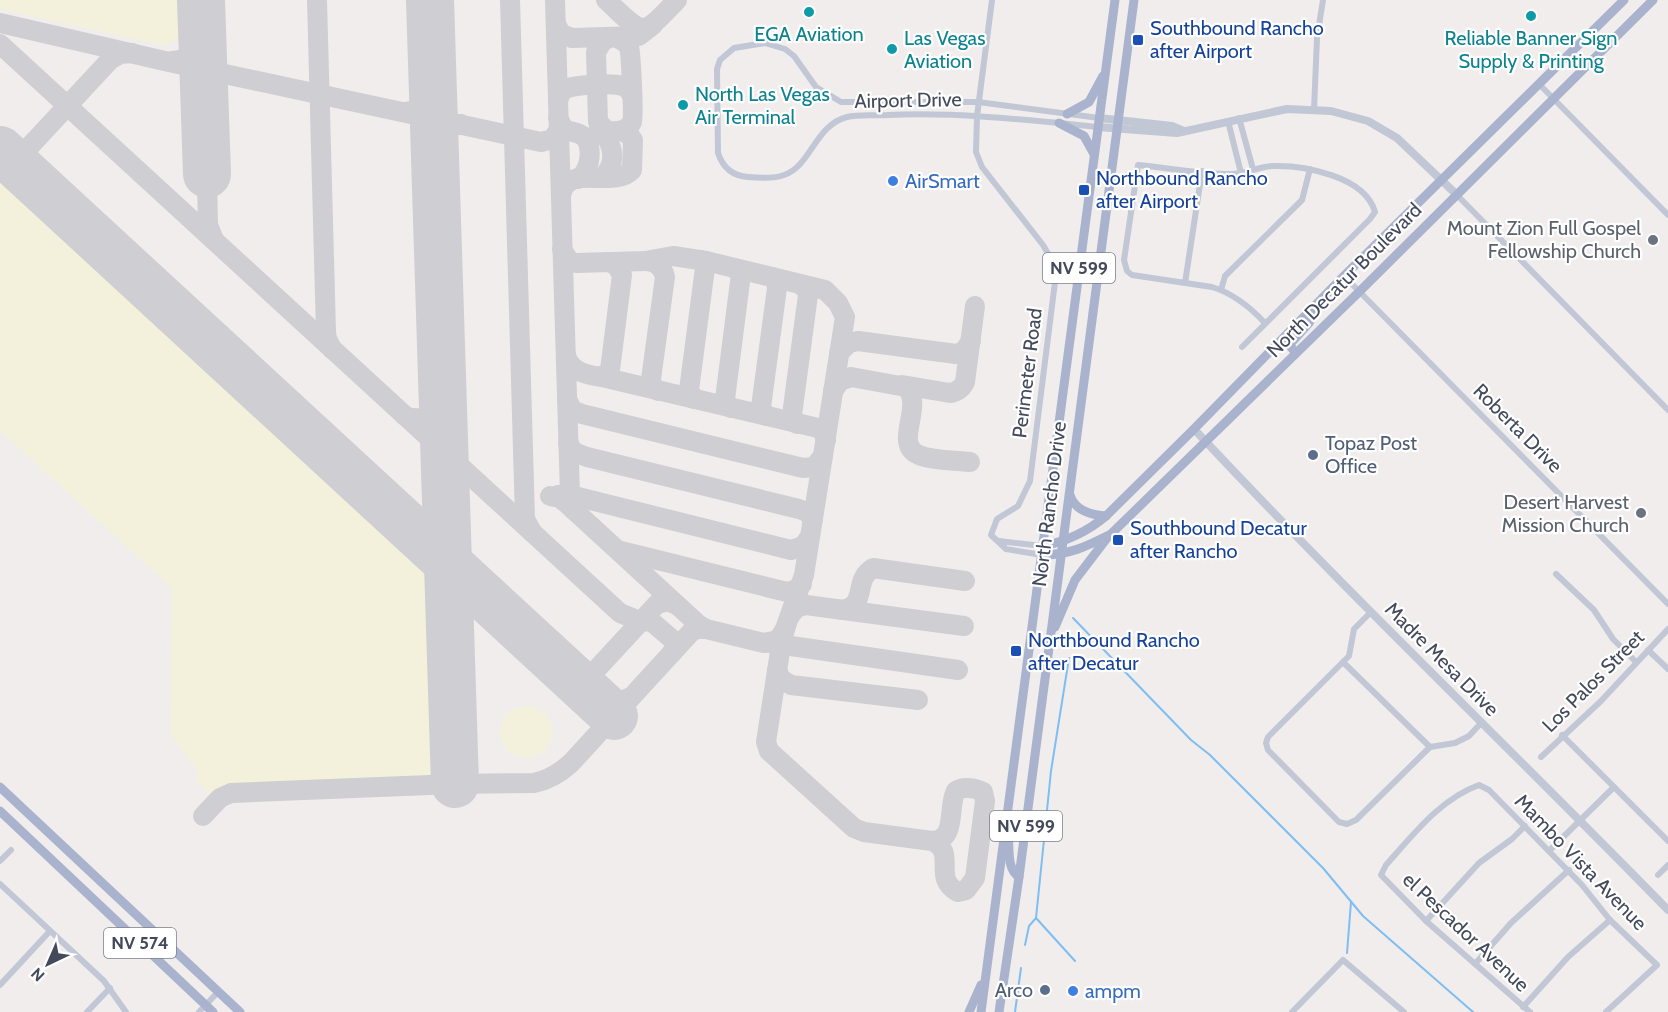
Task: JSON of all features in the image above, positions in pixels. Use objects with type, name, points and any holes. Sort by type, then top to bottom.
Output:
[{"type":"main road","name":"North Rancho Drive","points":[[981,1012],[1115,0]]},
{"type":"main road","name":"North Rancho Drive","points":[[999,1012],[1019,877],[1134,0]]},
{"type":"main road","name":"North Decatur Boulevard","points":[[1043,550],[1079,535],[1106,516],[1344,276],[1624,0]]},
{"type":"main road","name":"North Decatur Boulevard","points":[[1043,550],[1061,555],[1111,534],[1653,0]]},
{"type":"main road","points":[[1067,114],[1089,102],[1106,71]]},
{"type":"main road","points":[[1059,123],[1084,136],[1094,154]]},
{"type":"main road","points":[[1296,353],[1290,343],[1309,322],[1324,296]]},
{"type":"main road","points":[[1069,492],[1072,502],[1084,511],[1106,516]]},
{"type":"main road","points":[[1050,640],[1075,580],[1111,534]]},
{"type":"main road","name":"NV 574","points":[[0,787],[240,1012]]},
{"type":"main road","name":"NV 574","points":[[0,811],[206,1010]]},
{"type":"main road","points":[[1007,819],[1010,867],[1019,877]]},
{"type":"main road","points":[[66,873],[78,861]]},
{"type":"main road","points":[[969,1012],[986,966]]},
{"type":"street","name":"Perimeter Road","points":[[992,0],[978,102],[976,152],[982,166],[1043,245],[1054,264],[1055,282],[1030,481],[1018,506],[997,519],[991,535],[1006,549],[1043,550]]},
{"type":"street","points":[[1314,110],[1317,38],[1323,0]]},
{"type":"street","name":"Airport Drive","points":[[765,43],[785,49],[794,56],[816,87],[841,102],[978,102],[1067,114],[1099,122],[1059,123],[977,116],[908,114],[846,117],[823,130],[795,169],[784,176],[760,178],[741,176],[734,174],[724,165],[718,153],[717,69],[720,60],[734,48],[765,43]]},
{"type":"street","points":[[1539,84],[1668,215]]},
{"type":"street","points":[[1099,122],[1177,133],[1287,108],[1331,111],[1368,121],[1397,138],[1442,180],[1668,410]]},
{"type":"street","points":[[1239,118],[1253,169]]},
{"type":"street","points":[[1228,121],[1241,172]]},
{"type":"street","points":[[1242,348],[1375,212],[1367,198],[1355,188],[1326,173],[1310,169],[1294,166],[1253,169],[1230,174],[1138,165],[1124,260],[1127,271],[1132,275],[1221,290],[1244,304],[1265,323]]},
{"type":"street","points":[[1221,290],[1226,276],[1302,200],[1310,169]]},
{"type":"street","points":[[1185,283],[1202,171]]},
{"type":"street","name":"Roberta Drive","points":[[1344,276],[1668,604]]},
{"type":"street","name":"Madre Mesa Drive","points":[[1194,429],[1371,612],[1581,820],[1668,910]]},
{"type":"street","points":[[1556,574],[1594,610],[1613,639],[1636,662]]},
{"type":"street","points":[[1371,612],[1354,629],[1349,656],[1268,736],[1266,743],[1268,750],[1339,822],[1347,824],[1356,820],[1430,747],[1455,743],[1469,736],[1482,722]]},
{"type":"street","name":"Los Palos Street","points":[[1541,757],[1601,701],[1668,629]]},
{"type":"street","points":[[1648,650],[1668,669]]},
{"type":"street","points":[[1343,662],[1430,747]]},
{"type":"street","points":[[1562,735],[1668,841]]},
{"type":"street","name":"Mambo Vista Avenue","points":[[1381,875],[1386,866],[1433,814],[1468,789],[1479,785],[1489,790],[1569,870],[1610,920],[1657,965],[1606,1012]]},
{"type":"street","points":[[1549,851],[1614,786]]},
{"type":"street","points":[[1426,921],[1479,863],[1512,839],[1524,826]]},
{"type":"street","points":[[0,861],[10,850]]},
{"type":"street","points":[[1658,875],[1668,865]]},
{"type":"street","points":[[1475,964],[1511,923],[1569,870]]},
{"type":"street","name":"el Pescador Avenue","points":[[1381,875],[1426,921],[1530,1012]]},
{"type":"street","points":[[0,884],[110,988],[126,1012]]},
{"type":"street","points":[[1523,1007],[1568,957],[1610,920]]},
{"type":"street","points":[[0,985],[51,931]]},
{"type":"street","points":[[1292,1012],[1343,960],[1404,1012]]},
{"type":"street","points":[[87,1012],[110,988]]},
{"type":"street","points":[[206,1010],[218,992]]},
{"type":"sand","points":[[0,0],[183,0],[183,21],[180,34],[176,39],[163,45],[0,9]]},
{"type":"sand","points":[[0,170],[436,569],[442,765],[434,778],[234,786],[212,799],[195,778],[199,773],[170,734],[172,588],[0,431]]},
{"type":"sand","points":[[521,706],[531,706],[545,713],[552,732],[545,751],[531,758],[521,758],[511,754],[504,747],[500,737],[500,727],[504,717],[511,710]]},
{"type":"waterway","points":[[1073,618],[1191,740],[1210,755],[1323,868],[1363,916],[1473,1012]]},
{"type":"waterway","points":[[1069,658],[1051,771],[1036,918],[1075,961]]},
{"type":"waterway","points":[[1347,953],[1351,902]]},
{"type":"waterway","points":[[1025,945],[1029,926],[1036,918]]},
{"type":"waterway","points":[[1015,1012],[1021,968]]},
{"type":"taxiway","points":[[317,0],[326,332],[332,349]]},
{"type":"taxiway","points":[[510,0],[525,519],[532,532]]},
{"type":"taxiway","points":[[555,0],[570,495],[574,510]]},
{"type":"taxiway","points":[[606,0],[635,26],[642,28],[656,21],[677,0]]},
{"type":"taxiway","points":[[0,23],[541,142],[553,139],[559,129]]},
{"type":"taxiway","points":[[556,24],[561,34],[572,38],[639,36],[653,25]]},
{"type":"taxiway","points":[[611,37],[603,41],[596,52],[598,122],[607,131],[621,131],[632,122],[631,72],[629,47],[622,40],[614,37]]},
{"type":"taxiway","points":[[172,61],[191,55],[202,38]]},
{"type":"taxiway","points":[[0,44],[620,613],[637,620],[652,622],[673,640],[675,646],[672,653]]},
{"type":"taxiway","points":[[31,179],[26,163],[26,155],[30,146],[110,60],[120,54],[132,53]]},
{"type":"taxiway","points":[[558,102],[564,90],[583,85],[622,86],[629,90],[632,96]]},
{"type":"taxiway","points":[[404,112],[424,105],[430,97],[433,86]]},
{"type":"taxiway","points":[[558,118],[564,129],[581,135],[589,145],[588,165],[582,176],[577,179]]},
{"type":"taxiway","points":[[435,148],[446,129],[461,124]]},
{"type":"taxiway","points":[[600,178],[610,168],[612,161],[611,147],[604,135],[598,131],[604,129]]},
{"type":"taxiway","points":[[561,196],[565,186],[572,180],[614,178],[632,170],[633,140],[623,131]]},
{"type":"taxiway","points":[[0,148],[15,152],[30,146]]},
{"type":"taxiway","points":[[207,181],[208,225],[214,240]]},
{"type":"taxiway","points":[[550,496],[560,498],[566,503],[699,625],[706,629],[764,643],[778,640],[785,629],[804,575],[845,317],[838,303],[825,290],[706,261],[673,256],[645,261],[577,263],[569,261],[562,249]]},
{"type":"taxiway","points":[[694,399],[689,390],[705,268],[704,263],[700,260]]},
{"type":"taxiway","points":[[645,261],[658,265],[665,277],[651,379],[652,385],[658,391]]},
{"type":"taxiway","points":[[566,356],[572,366],[585,374],[602,377],[610,370],[622,275],[616,265],[608,262]]},
{"type":"taxiway","points":[[731,408],[725,399],[741,274],[734,268]]},
{"type":"taxiway","points":[[766,416],[761,407],[777,288],[776,281],[772,277]]},
{"type":"taxiway","points":[[797,424],[792,415],[808,295],[806,289],[800,284]]},
{"type":"taxiway","points":[[902,385],[950,393],[961,388],[965,382],[975,306]]},
{"type":"taxiway","points":[[839,353],[849,343],[858,341],[956,354],[964,351],[971,341]]},
{"type":"taxiway","points":[[602,377],[818,428],[823,432],[826,440]]},
{"type":"taxiway","points":[[833,391],[840,381],[851,377],[906,387],[911,395],[912,404],[908,434],[911,450],[931,458],[970,462]]},
{"type":"taxiway","points":[[405,416],[418,418],[428,415],[437,408],[443,396]]},
{"type":"taxiway","points":[[567,399],[572,410],[582,414],[803,468],[814,467],[823,456]]},
{"type":"taxiway","points":[[568,443],[574,452],[587,457],[799,509],[807,512],[813,519]]},
{"type":"taxiway","points":[[558,495],[578,497],[791,550],[803,546],[810,537]]},
{"type":"taxiway","points":[[621,551],[787,592],[795,590],[802,584]]},
{"type":"taxiway","points":[[842,610],[855,603],[863,579],[873,568],[965,581]]},
{"type":"taxiway","points":[[560,665],[577,675],[594,672],[657,604],[668,601],[677,605]]},
{"type":"taxiway","points":[[790,616],[796,608],[806,605],[964,626]]},
{"type":"taxiway","points":[[203,816],[220,798],[231,793],[534,783],[544,780],[571,763],[692,631],[706,629]]},
{"type":"taxiway","points":[[785,629],[766,742],[769,751],[854,828],[864,832],[932,841],[939,846],[945,858],[946,880],[958,892],[966,890],[975,878],[985,801],[983,792],[970,788],[956,791],[953,797],[949,829],[940,839],[932,841]]},
{"type":"taxiway","points":[[770,643],[958,670]]},
{"type":"taxiway","points":[[777,670],[781,679],[791,685],[918,700]]},
{"type":"taxiway","points":[[595,698],[615,703],[631,697]]},
{"type":"runway","points":[[201,0],[207,174]]},
{"type":"runway","points":[[430,0],[455,784]]},
{"type":"runway","points":[[0,150],[614,716]]},
{"type":"place","name":"EGA Aviation","points":[[809,12]]},
{"type":"place","name":"Reliable Banner Sign Supply & Printing","points":[[1531,16]]},
{"type":"place","name":"Southbound Rancho after Airport","points":[[1138,40]]},
{"type":"place","name":"Las Vegas Aviation","points":[[892,49]]},
{"type":"place","name":"North Las Vegas Air Terminal","points":[[683,105]]},
{"type":"place","name":"AirSmart","points":[[893,181]]},
{"type":"place","name":"Northbound Rancho after Airport","points":[[1084,190]]},
{"type":"place","name":"Mount Zion Full Gospel Fellowship Church","points":[[1653,240]]},
{"type":"place","name":"Topaz Post Office","points":[[1313,455]]},
{"type":"place","name":"Desert Harvest Mission Church","points":[[1641,513]]},
{"type":"place","name":"Southbound Decatur after Rancho","points":[[1118,540]]},
{"type":"place","name":"Northbound Rancho after Decatur","points":[[1016,651]]},
{"type":"place","name":"Arco","points":[[1045,990]]},
{"type":"place","name":"ampm","points":[[1073,991]]}]
